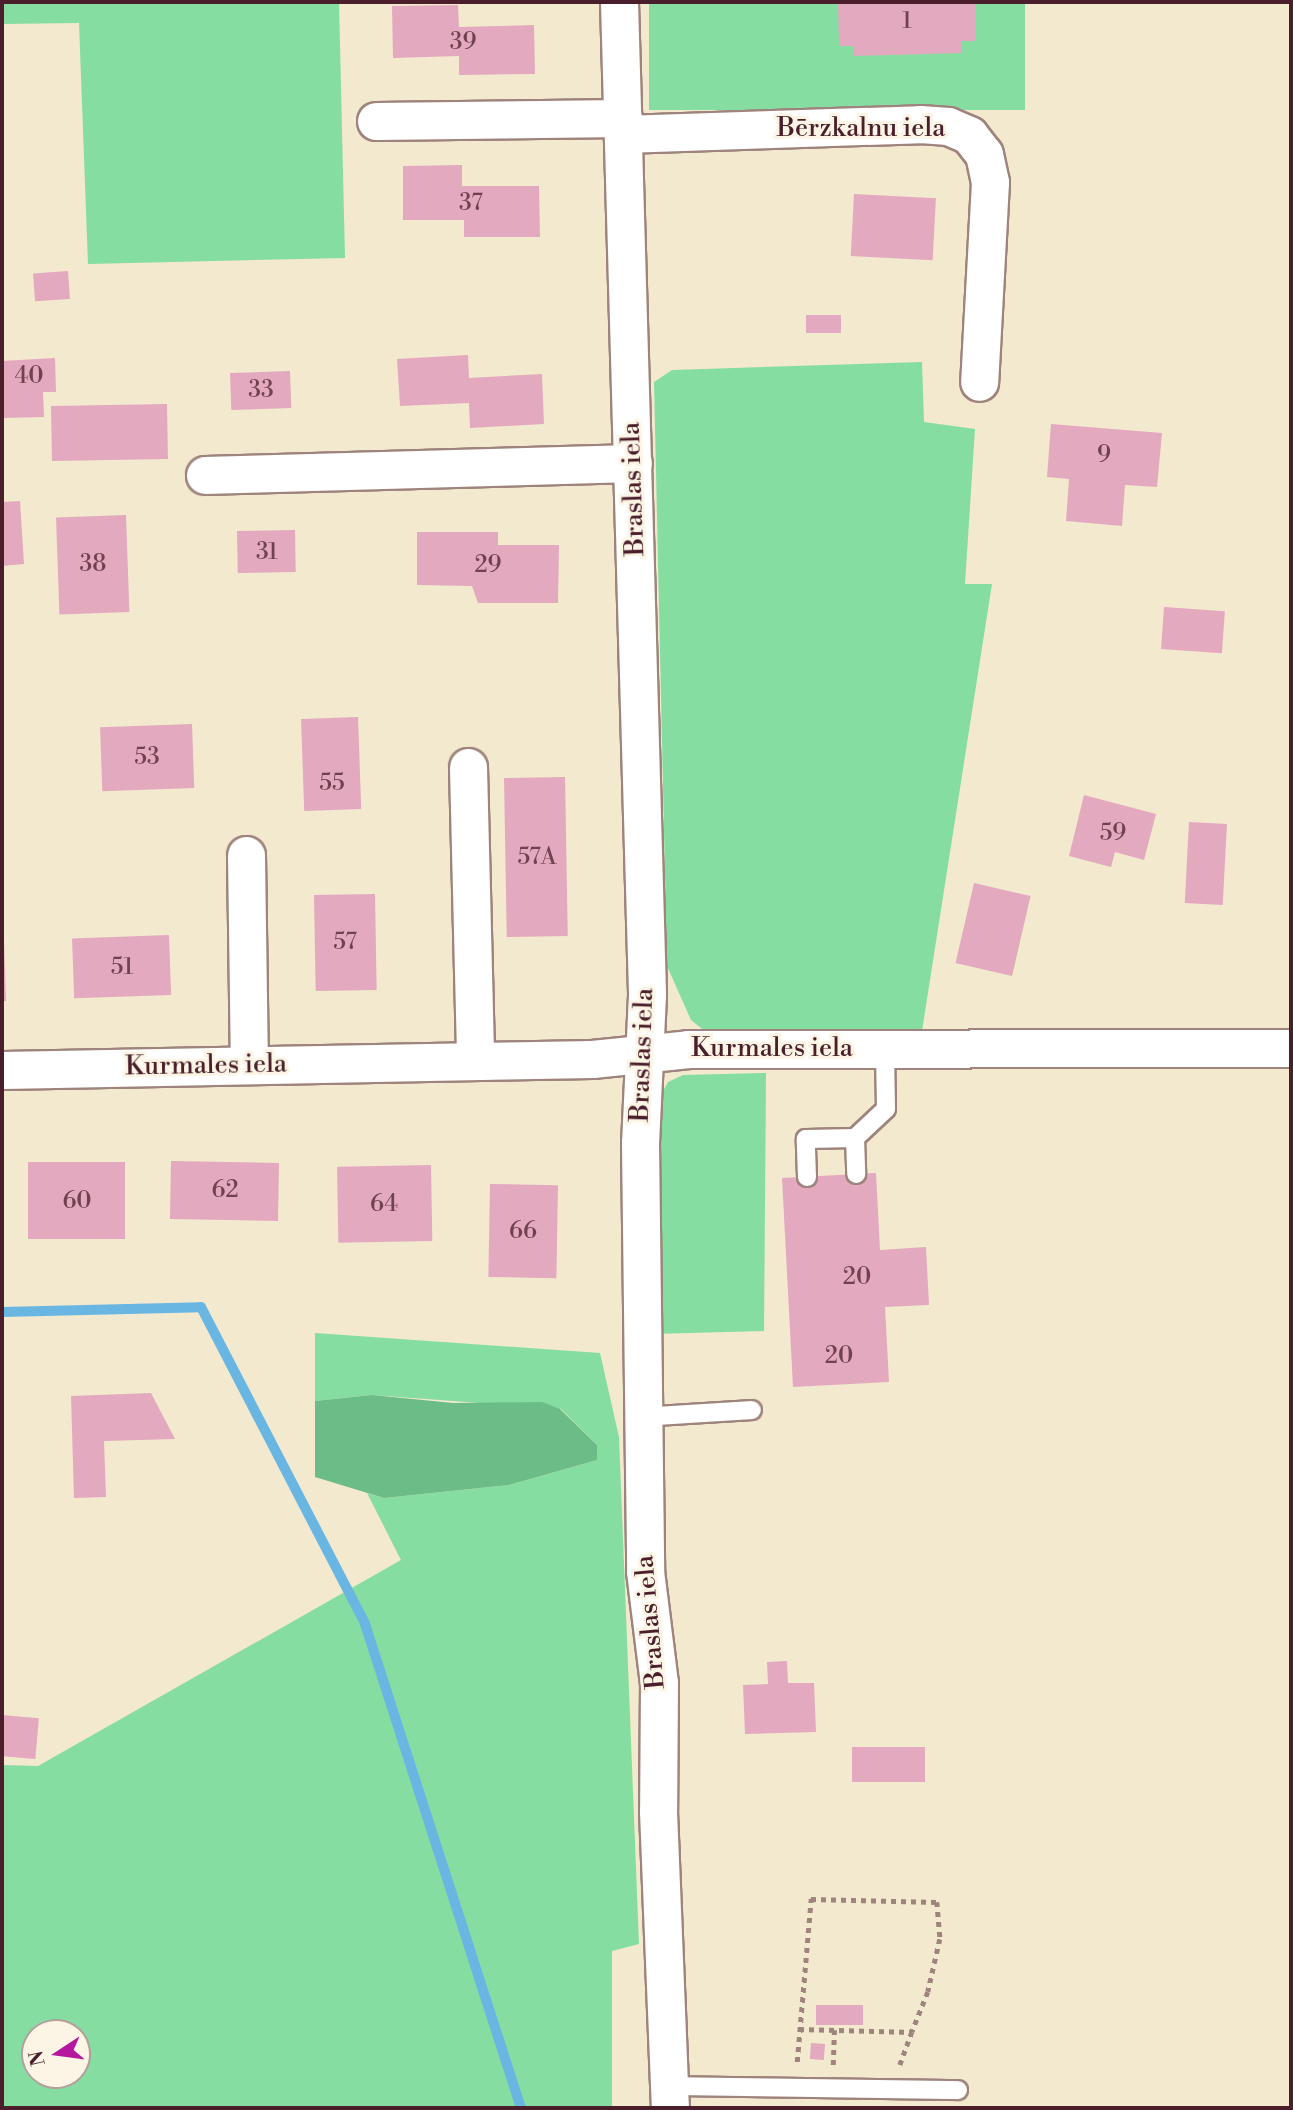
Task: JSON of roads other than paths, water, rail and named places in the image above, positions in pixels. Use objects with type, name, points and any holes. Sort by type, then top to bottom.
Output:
[{"type":"street","name":"Braslas iela","points":[[619,2],[647,995],[640,1143],[641,1417],[645,1571],[659,1683],[658,1811],[670,2097]]},
{"type":"street","name":"Bērzkalnu iela","points":[[376,121],[623,126],[920,124],[948,127],[968,135],[984,154],[990,182],[979,382]]},
{"type":"street","points":[[205,475],[633,463]]},
{"type":"street","points":[[468,767],[475,1060]]},
{"type":"street","points":[[246,856],[249,1065]]},
{"type":"street","name":"Kurmales iela","points":[[2,1070],[592,1059],[688,1049],[1291,1048]]},
{"type":"lane","points":[[807,1177],[806,1139],[855,1138],[886,1109],[885,1049]]},
{"type":"lane","points":[[855,1138],[856,1174]]},
{"type":"lane","points":[[641,1417],[752,1410]]},
{"type":"lane","points":[[670,2097],[796,2087],[958,2090]]},
{"type":"waterway","points":[[2,1312],[201,1307],[365,1624],[521,2108]]}]
